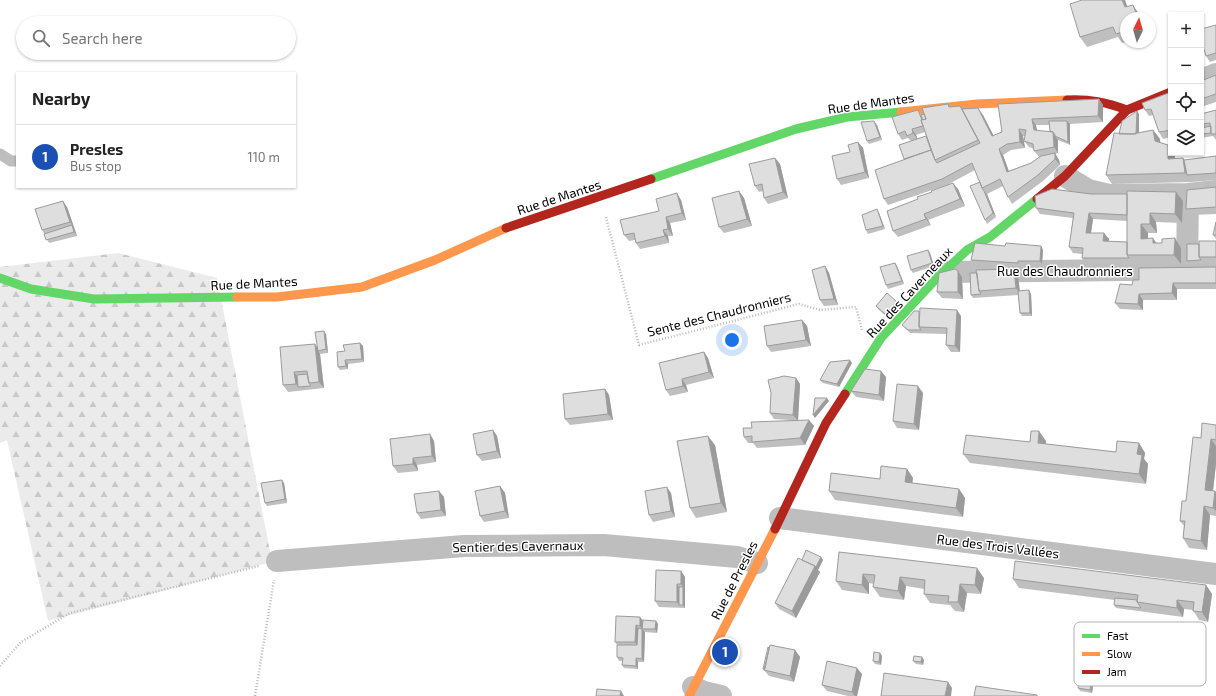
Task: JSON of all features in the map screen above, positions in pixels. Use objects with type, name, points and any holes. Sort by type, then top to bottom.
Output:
[{"type":"street","points":[[1204,79],[1216,74]]},
{"type":"street","points":[[1127,110],[1168,93]]},
{"type":"street","name":"Rue de Mantes","points":[[0,278],[31,289],[94,299],[278,297],[362,287],[435,260],[503,229],[601,197],[796,129],[847,117],[977,104],[1085,99],[1108,103],[1127,110]]},
{"type":"street","name":"Rue des Caverneaux","points":[[780,518],[826,423],[881,338],[967,250],[990,237],[1065,176],[1127,110]]},
{"type":"street","points":[[1065,176],[1088,190],[1109,195],[1188,194],[1216,191]]},
{"type":"street","points":[[1187,270],[1188,194]]},
{"type":"street","name":"Rue des Chaudronniers","points":[[944,272],[1216,269]]},
{"type":"street","name":"Rue de Presles","points":[[691,691],[780,518]]},
{"type":"street","name":"Rue des Trois Vallées","points":[[780,518],[1216,574]]},
{"type":"street","name":"Sentier des Cavernaux","points":[[277,561],[464,546],[604,545],[737,557],[757,563]]},
{"type":"street","points":[[691,691],[721,696]]},
{"type":"lane","points":[[0,154],[11,161],[16,161]]},
{"type":"path","name":"Sente des Chaudronniers","points":[[601,197],[639,345],[799,304],[820,310],[856,307],[869,356]]},
{"type":"path","points":[[0,666],[21,642],[70,613],[277,561],[254,696]]},
{"type":"green space","points":[[118,253],[217,278],[272,562],[48,621],[7,440],[0,443],[0,267]]},
{"type":"building","points":[[1082,0],[1122,0],[1125,7],[1133,5],[1136,12],[1120,12],[1120,33],[1116,34],[1113,27],[1080,37],[1070,4]]},
{"type":"building","points":[[1216,25],[1216,53],[1206,56],[1204,50],[1204,28]]},
{"type":"building","points":[[1216,75],[1216,94],[1204,98],[1204,80]]},
{"type":"building","points":[[1168,93],[1168,130],[1159,132],[1151,109],[1145,110],[1142,103]]},
{"type":"building","points":[[1099,99],[1098,116],[1032,119],[1034,130],[1053,132],[1054,147],[1034,151],[1033,144],[1024,141],[1026,130],[1019,129],[1020,142],[1007,144],[999,149],[1007,172],[1031,163],[1041,156],[1055,153],[1055,159],[1038,175],[1008,197],[1000,179],[982,188],[972,163],[942,179],[884,199],[875,170],[931,150],[937,163],[980,143],[962,109],[978,108],[992,136],[1002,132],[998,104]]},
{"type":"building","points":[[948,104],[949,107],[960,106],[978,140],[935,160],[921,120],[926,119],[922,108]]},
{"type":"building","points":[[918,110],[923,126],[912,129],[913,133],[907,136],[905,131],[898,134],[892,117]]},
{"type":"building","points":[[1216,110],[1216,134],[1211,134],[1210,123],[1204,124],[1204,113]]},
{"type":"building","points":[[1137,111],[1136,134],[1119,134],[1122,121]]},
{"type":"building","points":[[924,114],[926,119],[923,120],[921,115]]},
{"type":"building","points":[[874,121],[880,137],[867,141],[861,122]]},
{"type":"building","points":[[1049,121],[1067,121],[1068,142],[1055,136],[1053,132],[1050,131]]},
{"type":"building","points":[[1211,126],[1211,133],[1204,134],[1204,127]]},
{"type":"building","points":[[1153,130],[1155,141],[1168,145],[1168,159],[1183,158],[1185,173],[1106,175],[1114,133],[1132,134]]},
{"type":"building","points":[[926,136],[931,150],[904,159],[899,145]]},
{"type":"building","points":[[858,142],[865,172],[837,179],[832,156],[850,152],[848,145]]},
{"type":"building","points":[[1216,156],[1216,173],[1187,175],[1184,160]]},
{"type":"building","points":[[775,158],[783,192],[764,198],[762,184],[755,186],[749,164]]},
{"type":"building","points":[[980,182],[993,213],[985,220],[970,186]]},
{"type":"building","points":[[953,183],[960,199],[924,214],[926,219],[893,231],[887,211],[918,199],[917,197],[932,192],[931,191]]},
{"type":"building","points":[[1216,187],[1216,207],[1186,209],[1187,190]]},
{"type":"building","points":[[1052,189],[1091,194],[1127,194],[1127,215],[1089,213],[1086,233],[1104,233],[1103,241],[1127,242],[1127,255],[1129,258],[1082,258],[1083,248],[1069,247],[1074,213],[1036,208],[1035,196]]},
{"type":"building","points":[[739,191],[747,219],[719,227],[712,198]]},
{"type":"building","points":[[1127,191],[1176,192],[1175,214],[1150,213],[1150,224],[1141,224],[1141,239],[1153,238],[1153,243],[1162,243],[1162,239],[1175,238],[1174,255],[1127,255]]},
{"type":"building","points":[[677,193],[682,213],[666,217],[668,229],[663,230],[665,236],[636,243],[634,233],[624,235],[620,220],[659,211],[656,199]]},
{"type":"building","points":[[63,201],[70,222],[42,230],[35,209]]},
{"type":"building","points":[[877,209],[883,226],[866,230],[862,215]]},
{"type":"building","points":[[1216,222],[1216,235],[1213,235]]},
{"type":"building","points":[[72,225],[74,232],[46,240],[44,234]]},
{"type":"building","points":[[1199,241],[1216,241],[1216,257],[1199,257]]},
{"type":"building","points":[[975,243],[1005,246],[1006,243],[1041,246],[1040,261],[1018,261],[1018,263],[971,260]]},
{"type":"building","points":[[1187,244],[1199,244],[1199,257],[1201,260],[1187,261]]},
{"type":"building","points":[[928,250],[932,263],[911,270],[907,256]]},
{"type":"building","points":[[895,263],[902,281],[886,285],[880,267]]},
{"type":"building","points":[[825,266],[834,299],[820,300],[812,270]]},
{"type":"building","points":[[1216,267],[1216,283],[1173,283],[1172,293],[1139,294],[1138,304],[1115,303],[1120,284],[1132,285],[1133,280],[1139,280],[1139,268]]},
{"type":"building","points":[[955,269],[958,271],[958,292],[937,292],[939,273]]},
{"type":"building","points":[[1014,269],[1016,288],[979,291],[976,270]]},
{"type":"building","points":[[970,273],[977,273],[979,291],[981,294],[971,295]]},
{"type":"building","points":[[1029,290],[1030,313],[1020,313],[1018,291]]},
{"type":"building","points":[[887,293],[897,302],[885,314],[876,306]]},
{"type":"building","points":[[920,308],[957,310],[955,346],[946,345],[947,328],[919,327]]},
{"type":"building","points":[[914,311],[919,311],[919,327],[921,330],[908,330],[902,325]]},
{"type":"building","points":[[802,320],[806,340],[767,346],[764,326]]},
{"type":"building","points":[[324,331],[326,349],[318,351],[315,332]]},
{"type":"building","points":[[360,343],[362,359],[345,360],[346,366],[338,367],[337,352],[345,351],[343,345]]},
{"type":"building","points":[[315,344],[319,382],[309,383],[307,371],[294,372],[296,384],[283,385],[280,347]]},
{"type":"building","points":[[704,352],[709,372],[682,379],[683,386],[666,390],[659,363]]},
{"type":"building","points":[[850,360],[837,384],[820,380],[830,362]]},
{"type":"building","points":[[865,369],[881,371],[879,395],[851,391]]},
{"type":"building","points":[[307,374],[311,386],[298,387],[297,375]]},
{"type":"building","points":[[784,376],[796,378],[793,415],[770,413],[771,393],[768,380]]},
{"type":"building","points":[[897,384],[918,386],[914,424],[893,421]]},
{"type":"building","points":[[605,389],[608,414],[565,419],[563,394]]},
{"type":"building","points":[[815,398],[827,398],[813,415]]},
{"type":"building","points":[[809,420],[800,438],[752,442],[752,436],[744,437],[743,428],[752,428],[751,422]]},
{"type":"building","points":[[1202,423],[1216,425],[1216,440],[1211,439],[1205,490],[1215,491],[1213,508],[1204,506],[1201,541],[1183,538],[1185,521],[1180,521],[1182,501],[1186,501],[1193,437],[1201,438]]},
{"type":"building","points":[[493,430],[497,451],[477,455],[473,434]]},
{"type":"building","points":[[1031,431],[1039,431],[1038,443],[1116,452],[1117,441],[1139,443],[1137,454],[1142,455],[1139,474],[963,454],[966,435],[1030,442]]},
{"type":"building","points":[[430,434],[432,456],[413,458],[413,464],[393,466],[390,439]]},
{"type":"building","points":[[708,436],[721,503],[690,508],[677,441]]},
{"type":"building","points":[[881,466],[907,469],[905,482],[959,489],[956,508],[829,491],[831,473],[880,479]]},
{"type":"building","points":[[282,480],[285,499],[265,503],[261,483]]},
{"type":"building","points":[[500,486],[505,511],[480,516],[475,491]]},
{"type":"building","points":[[667,487],[671,511],[649,515],[645,491]]},
{"type":"building","points":[[439,491],[441,510],[417,513],[414,494]]},
{"type":"building","points":[[806,550],[821,557],[816,567],[802,560]]},
{"type":"building","points":[[839,552],[977,568],[975,585],[960,584],[958,602],[948,602],[949,596],[924,594],[925,580],[900,577],[898,591],[873,587],[875,575],[863,574],[862,585],[836,581]]},
{"type":"building","points":[[798,558],[815,566],[792,611],[775,603]]},
{"type":"building","points":[[1015,561],[1206,585],[1202,612],[1193,611],[1194,602],[1177,600],[1177,608],[1137,602],[1138,595],[1013,579]]},
{"type":"building","points":[[656,570],[681,571],[681,584],[677,584],[677,602],[655,601]]},
{"type":"building","points":[[679,587],[683,587],[683,605],[679,605]]},
{"type":"building","points":[[1115,598],[1137,600],[1141,608],[1114,605]]},
{"type":"building","points":[[616,616],[640,617],[640,626],[636,625],[635,642],[615,642]]},
{"type":"building","points":[[643,620],[656,621],[655,629],[642,629]]},
{"type":"building","points":[[638,628],[642,629],[642,659],[636,658],[636,666],[622,665],[623,658],[617,657],[617,645],[637,645]]},
{"type":"building","points":[[770,645],[795,650],[790,676],[764,670]]},
{"type":"building","points":[[768,647],[765,669],[763,669]]},
{"type":"building","points":[[874,652],[880,653],[879,662],[873,661]]},
{"type":"building","points":[[914,656],[922,657],[921,662],[913,661]]},
{"type":"building","points":[[827,661],[857,668],[852,692],[822,685]]},
{"type":"building","points":[[884,673],[948,682],[945,696],[881,696]]},
{"type":"building","points":[[976,686],[1037,695],[1037,696],[974,696]]},
{"type":"building","points":[[1078,686],[1091,686],[1090,690],[1078,688]]},
{"type":"building","points":[[597,689],[621,691],[620,696],[596,696]]},
{"type":"traffic: fast","points":[[651,179],[796,129],[847,117],[901,112]]},
{"type":"traffic: fast","points":[[845,394],[881,338],[936,279],[967,250],[990,237],[1037,199]]},
{"type":"traffic: fast","points":[[0,278],[31,289],[94,299],[237,297]]},
{"type":"traffic: slow","points":[[901,112],[977,104],[1067,100]]},
{"type":"traffic: slow","points":[[237,297],[277,297],[362,287],[435,260],[506,228]]},
{"type":"traffic: slow","points":[[689,696],[775,529]]},
{"type":"traffic: jam","points":[[1037,199],[1065,176],[1127,110],[1168,93]]},
{"type":"traffic: jam","points":[[1067,100],[1098,102],[1127,110]]},
{"type":"traffic: jam","points":[[506,228],[651,179]]},
{"type":"traffic: jam","points":[[775,529],[826,423],[845,394]]},
{"type":"place","name":"Presles","points":[[725,652]]}]
